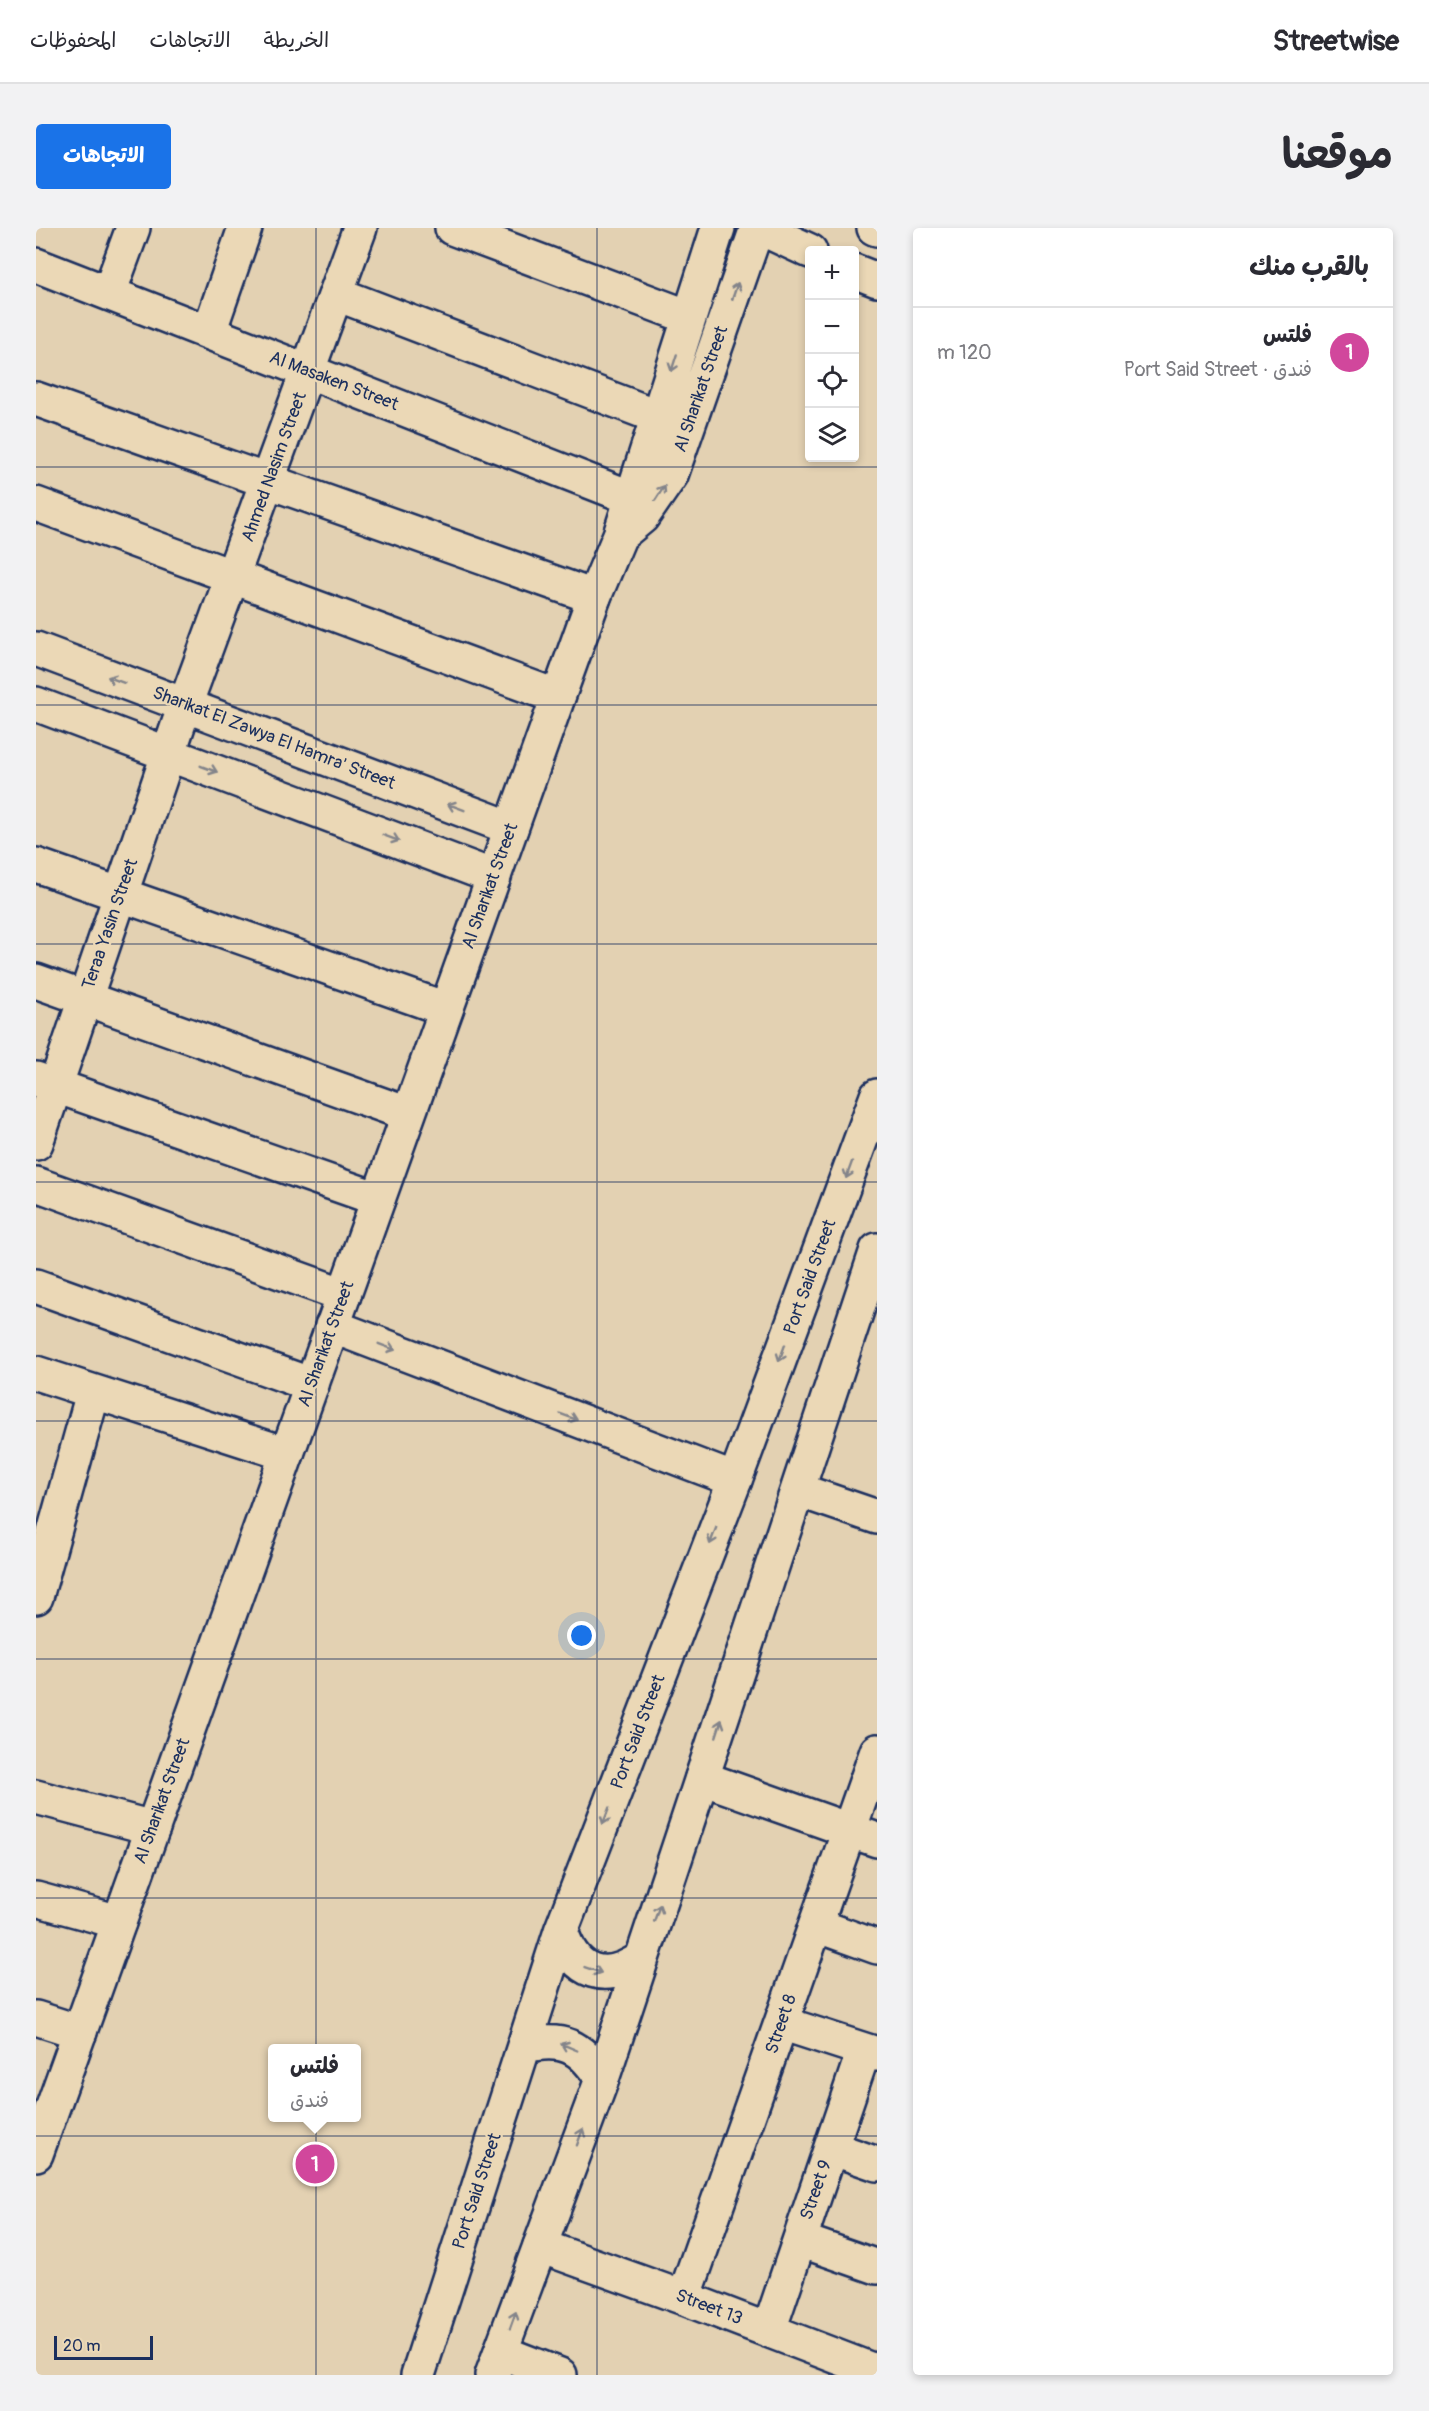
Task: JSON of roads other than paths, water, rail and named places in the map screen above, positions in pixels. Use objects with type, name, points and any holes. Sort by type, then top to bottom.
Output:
[{"type":"street","points":[[109,293],[133,228]]},
{"type":"street","points":[[209,332],[245,228]]},
{"type":"street","name":"Ahmed Nasim Street","points":[[185,705],[360,228]]},
{"type":"street","points":[[452,228],[689,317]]},
{"type":"street","name":"Al Sharikat Street","points":[[36,2154],[42,2121],[80,2032],[594,597],[620,535],[656,416],[718,228]]},
{"type":"street","points":[[759,228],[805,249]]},
{"type":"street","name":"Al Sharikat Street","points":[[620,535],[642,518],[671,475],[759,228]]},
{"type":"street","name":"Al Masaken Street","points":[[36,265],[632,498]]},
{"type":"street","points":[[859,273],[877,280]]},
{"type":"street","points":[[337,294],[656,416]]},
{"type":"street","points":[[36,399],[594,597]]},
{"type":"street","points":[[36,504],[558,697]]},
{"type":"street","name":"Sharikat El Zawya El Hamra' Street","points":[[36,650],[511,828]]},
{"type":"street","points":[[36,704],[494,877]]},
{"type":"street","name":"Teraa Yasin Street","points":[[36,1143],[46,1082],[85,998],[185,705]]},
{"type":"street","points":[[36,865],[446,1009]]},
{"type":"street","points":[[36,981],[408,1114]]},
{"type":"street","points":[[46,1082],[378,1199]]},
{"type":"street","name":"Port Said Street","points":[[418,2375],[561,1931],[735,1480],[877,1096]]},
{"type":"street","points":[[36,1185],[344,1294]]},
{"type":"street","points":[[560,2375],[497,2364],[602,2079],[875,1266]]},
{"type":"street","points":[[36,1286],[312,1385]]},
{"type":"street","points":[[332,1326],[735,1480]]},
{"type":"street","points":[[36,1373],[287,1454]]},
{"type":"street","points":[[36,1597],[93,1393]]},
{"type":"street","points":[[798,1490],[877,1517]]},
{"type":"street","name":"Street 8","points":[[684,2298],[816,1925],[863,1834],[877,1751]]},
{"type":"street","points":[[702,1778],[863,1834]]},
{"type":"street","points":[[36,1797],[153,1828]]},
{"type":"street","points":[[36,1899],[119,1922]]},
{"type":"street","points":[[816,1925],[877,1947]]},
{"type":"street","points":[[561,1931],[567,1950],[582,1966],[602,1973],[624,1970],[642,1958]]},
{"type":"street","points":[[36,2018],[80,2032]]},
{"type":"street","points":[[781,2023],[870,2052]]},
{"type":"street","points":[[524,2046],[547,2041],[570,2046],[590,2059],[602,2079]]},
{"type":"street","name":"Street 9","points":[[769,2330],[831,2148],[870,2052]]},
{"type":"street","points":[[831,2148],[877,2164]]},
{"type":"street","points":[[800,2240],[877,2267]]},
{"type":"street","name":"Street 13","points":[[540,2246],[877,2372]]},
{"type":"place","name":"فلتس","points":[[315,2164]]}]
